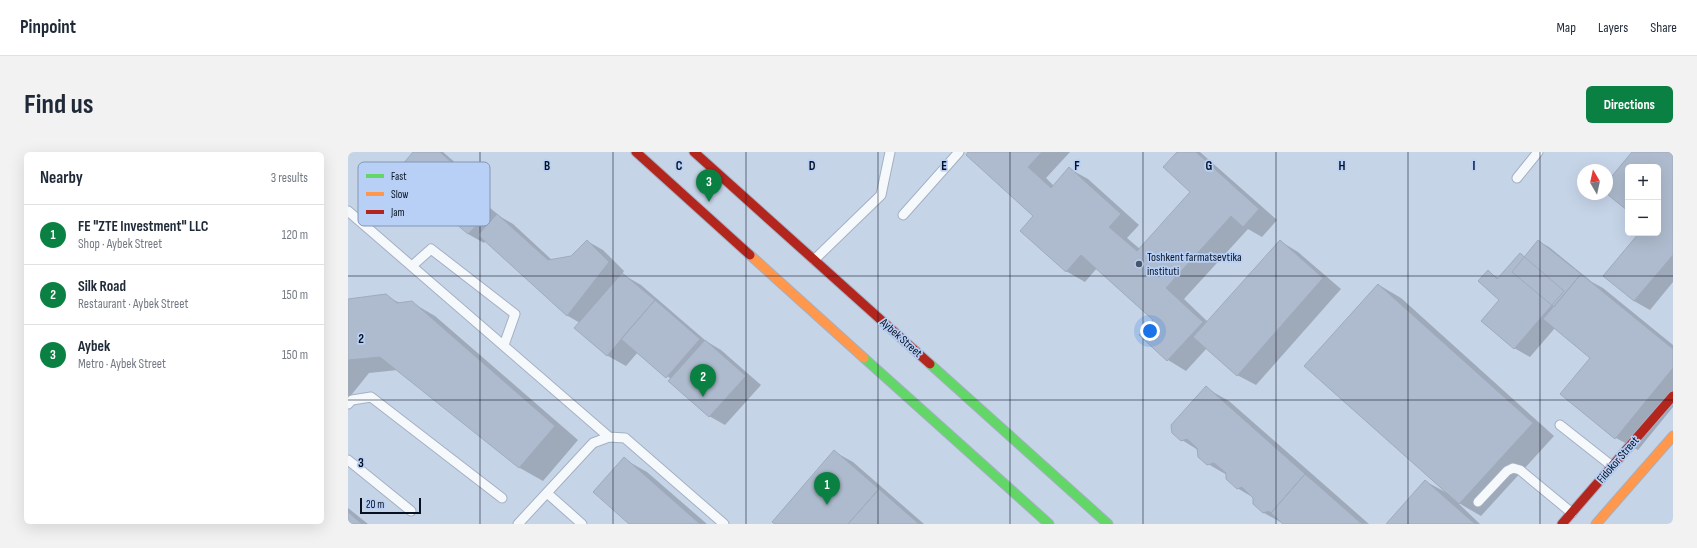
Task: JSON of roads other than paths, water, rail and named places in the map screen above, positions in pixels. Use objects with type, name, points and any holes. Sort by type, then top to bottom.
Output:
[{"type":"main road","points":[[636,152],[1049,524]]},
{"type":"main road","name":"Aybek Street","points":[[694,152],[1108,524]]},
{"type":"main road","name":"Fidokor Street","points":[[1562,524],[1673,396]]},
{"type":"main road","points":[[1596,524],[1673,436]]},
{"type":"lane","points":[[814,260],[881,195],[890,152]]},
{"type":"lane","points":[[904,215],[959,152]]},
{"type":"lane","points":[[1517,178],[1538,152]]},
{"type":"lane","points":[[348,211],[358,220]]},
{"type":"lane","points":[[365,226],[609,437]]},
{"type":"lane","points":[[412,266],[431,249],[515,314],[504,345]]},
{"type":"lane","points":[[348,404],[352,400],[370,397],[502,498]]},
{"type":"lane","points":[[1560,425],[1612,466]]},
{"type":"lane","points":[[518,524],[593,443],[609,437],[625,438],[724,524]]},
{"type":"lane","points":[[348,460],[411,511]]},
{"type":"lane","points":[[1478,502],[1507,471],[1513,468],[1520,470],[1572,513]]},
{"type":"lane","points":[[547,493],[582,524]]},
{"type":"place","name":"Aybek","points":[[709,202]]},
{"type":"place","name":"Toshkent farmatsevtika instituti","points":[[1139,264]]},
{"type":"place","name":"Silk Road","points":[[703,397]]},
{"type":"place","name":"FE \"ZTE Investment\" LLC","points":[[827,505]]}]
